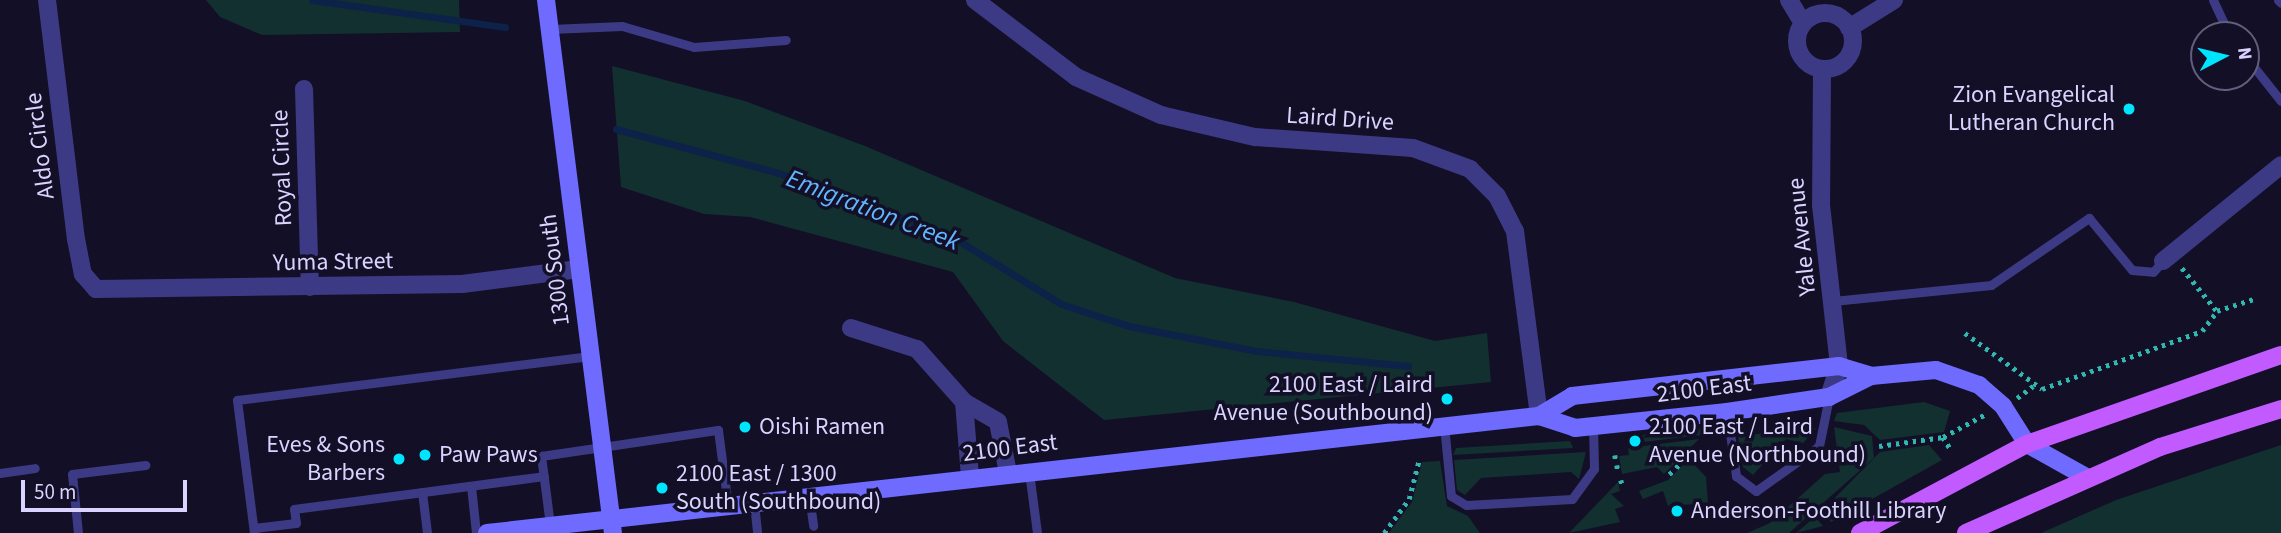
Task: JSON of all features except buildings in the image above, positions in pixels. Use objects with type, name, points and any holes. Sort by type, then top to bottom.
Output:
[{"type":"main road","points":[[1860,533],[2027,444],[2281,355]]},
{"type":"main road","points":[[1966,533],[2086,477],[2281,409]]},
{"type":"street","name":"Aldo Circle","points":[[47,0],[76,239],[90,283]]},
{"type":"street","name":"1300 South","points":[[546,0],[612,525]]},
{"type":"street","name":"Laird Drive","points":[[975,0],[1076,77],[1161,115],[1255,137],[1413,148],[1470,169],[1497,196],[1515,231],[1539,416]]},
{"type":"street","points":[[1789,0],[1803,23],[1798,50],[1822,70],[1849,56],[1849,28]]},
{"type":"street","points":[[1849,28],[1894,0]]},
{"type":"street","points":[[1803,23],[1827,13],[1849,28]]},
{"type":"street","name":"Yale Avenue","points":[[1822,70],[1821,205],[1839,366],[1829,397]]},
{"type":"street","name":"Royal Circle","points":[[304,89],[310,287]]},
{"type":"street","points":[[2167,257],[2281,165]]},
{"type":"street","name":"Yuma Street","points":[[90,283],[121,292],[462,284],[579,269]]},
{"type":"street","points":[[851,328],[917,349],[964,402],[1002,427],[1008,472]]},
{"type":"street","name":"2100 East","points":[[1539,416],[1572,396],[1839,366],[1871,376]]},
{"type":"street","name":"2100 East","points":[[486,533],[550,524],[612,525],[728,506],[1008,472],[1444,425],[1539,416],[1575,428],[1727,412],[1829,397],[1871,376],[1936,370],[1965,377],[1993,394],[2027,444],[2086,477]]},
{"type":"street","points":[[964,402],[970,477]]},
{"type":"lane","points":[[2213,0],[2223,21]]},
{"type":"lane","points":[[550,29],[622,26],[694,47],[786,40]]},
{"type":"lane","points":[[2260,75],[2281,101]]},
{"type":"lane","points":[[1833,302],[1991,285],[2089,218],[2132,270],[2153,272],[2167,257]]},
{"type":"lane","points":[[544,476],[294,509],[296,523],[254,530],[237,400],[590,356]]},
{"type":"lane","points":[[1727,412],[1736,475],[1756,491],[1819,446],[1829,397]]},
{"type":"lane","points":[[1444,425],[1451,496],[1466,505],[1572,499],[1594,470],[1593,426]]},
{"type":"lane","points":[[550,524],[541,456],[601,445],[718,430],[728,506]]},
{"type":"lane","points":[[78,533],[72,474],[145,465]]},
{"type":"lane","points":[[0,473],[34,468]]},
{"type":"lane","points":[[1028,470],[1037,533]]},
{"type":"lane","points":[[471,486],[476,533]]},
{"type":"lane","points":[[422,492],[427,533]]},
{"type":"lane","points":[[809,496],[813,526]]},
{"type":"lane","points":[[754,503],[757,533]]},
{"type":"path","points":[[2167,257],[2217,311]]},
{"type":"path","points":[[1965,333],[1999,352],[2033,386],[2050,387],[2202,331],[2217,311],[2254,299]]},
{"type":"path","points":[[2028,392],[2033,386]]},
{"type":"path","points":[[1879,446],[1942,437],[1957,428]]},
{"type":"path","points":[[1942,437],[1951,450]]},
{"type":"path","points":[[1384,533],[1409,499],[1419,460]]},
{"type":"path","points":[[1616,460],[1618,472]]},
{"type":"path","points":[[1620,480],[1623,488]]},
{"type":"green space","points":[[206,0],[459,0],[460,32],[262,35],[220,17]]},
{"type":"green space","points":[[612,66],[745,101],[865,146],[1175,278],[1294,302],[1435,341],[1487,333],[1491,382],[1104,420],[1003,341],[953,272],[750,217],[704,214],[621,187]]},
{"type":"green space","points":[[1924,402],[1950,411],[1944,432],[1880,440],[1864,425],[1834,421],[1837,413]]},
{"type":"green space","points":[[1714,427],[1719,433],[1635,443],[1633,436]]},
{"type":"green space","points":[[1834,427],[1872,436],[1874,458],[1789,533],[1747,533],[1770,523],[1825,474],[1840,472]]},
{"type":"green space","points":[[1816,428],[1803,443],[1786,439],[1753,475],[1743,467],[1738,436]]},
{"type":"green space","points":[[1699,439],[1664,474],[1657,467],[1622,474],[1619,456],[1629,455],[1628,448]]},
{"type":"green space","points":[[1570,441],[1573,448],[1453,455],[1456,448]]},
{"type":"green space","points":[[1929,445],[1942,460],[1831,522],[1822,511],[1880,452]]},
{"type":"green space","points":[[2281,445],[2281,533],[2041,533],[2116,500]]},
{"type":"green space","points":[[1586,452],[1579,479],[1571,472],[1481,478],[1465,495],[1457,490],[1454,460]]},
{"type":"green space","points":[[1689,459],[1706,477],[1708,503],[1668,506],[1663,491],[1643,499],[1639,491],[1668,480]]},
{"type":"green space","points":[[1440,461],[1447,506],[1468,516],[1480,533],[1389,533],[1412,502],[1422,462]]},
{"type":"green space","points":[[1618,482],[1620,491],[1611,494],[1624,506],[1615,509],[1620,522],[1569,533]]},
{"type":"green space","points":[[1815,517],[1823,526],[1796,533]]},
{"type":"waterway","name":"Emigration Creek","points":[[312,0],[505,27]]},
{"type":"waterway","name":"Emigration Creek","points":[[616,129],[779,173],[951,236],[1061,304],[1129,326],[1256,351],[1408,366]]},
{"type":"place","name":"Zion Evangelical Lutheran Church","points":[[2129,109]]},
{"type":"place","name":"2100 East / Laird Avenue (Southbound)","points":[[1447,399]]},
{"type":"place","name":"Oishi Ramen","points":[[745,427]]},
{"type":"place","name":"2100 East / Laird Avenue (Northbound)","points":[[1635,441]]},
{"type":"place","name":"Paw Paws","points":[[425,455]]},
{"type":"place","name":"Eves & Sons Barbers","points":[[399,459]]},
{"type":"place","name":"2100 East / 1300 South (Southbound)","points":[[662,488]]},
{"type":"place","name":"Anderson-Foothill Library","points":[[1677,511]]}]
